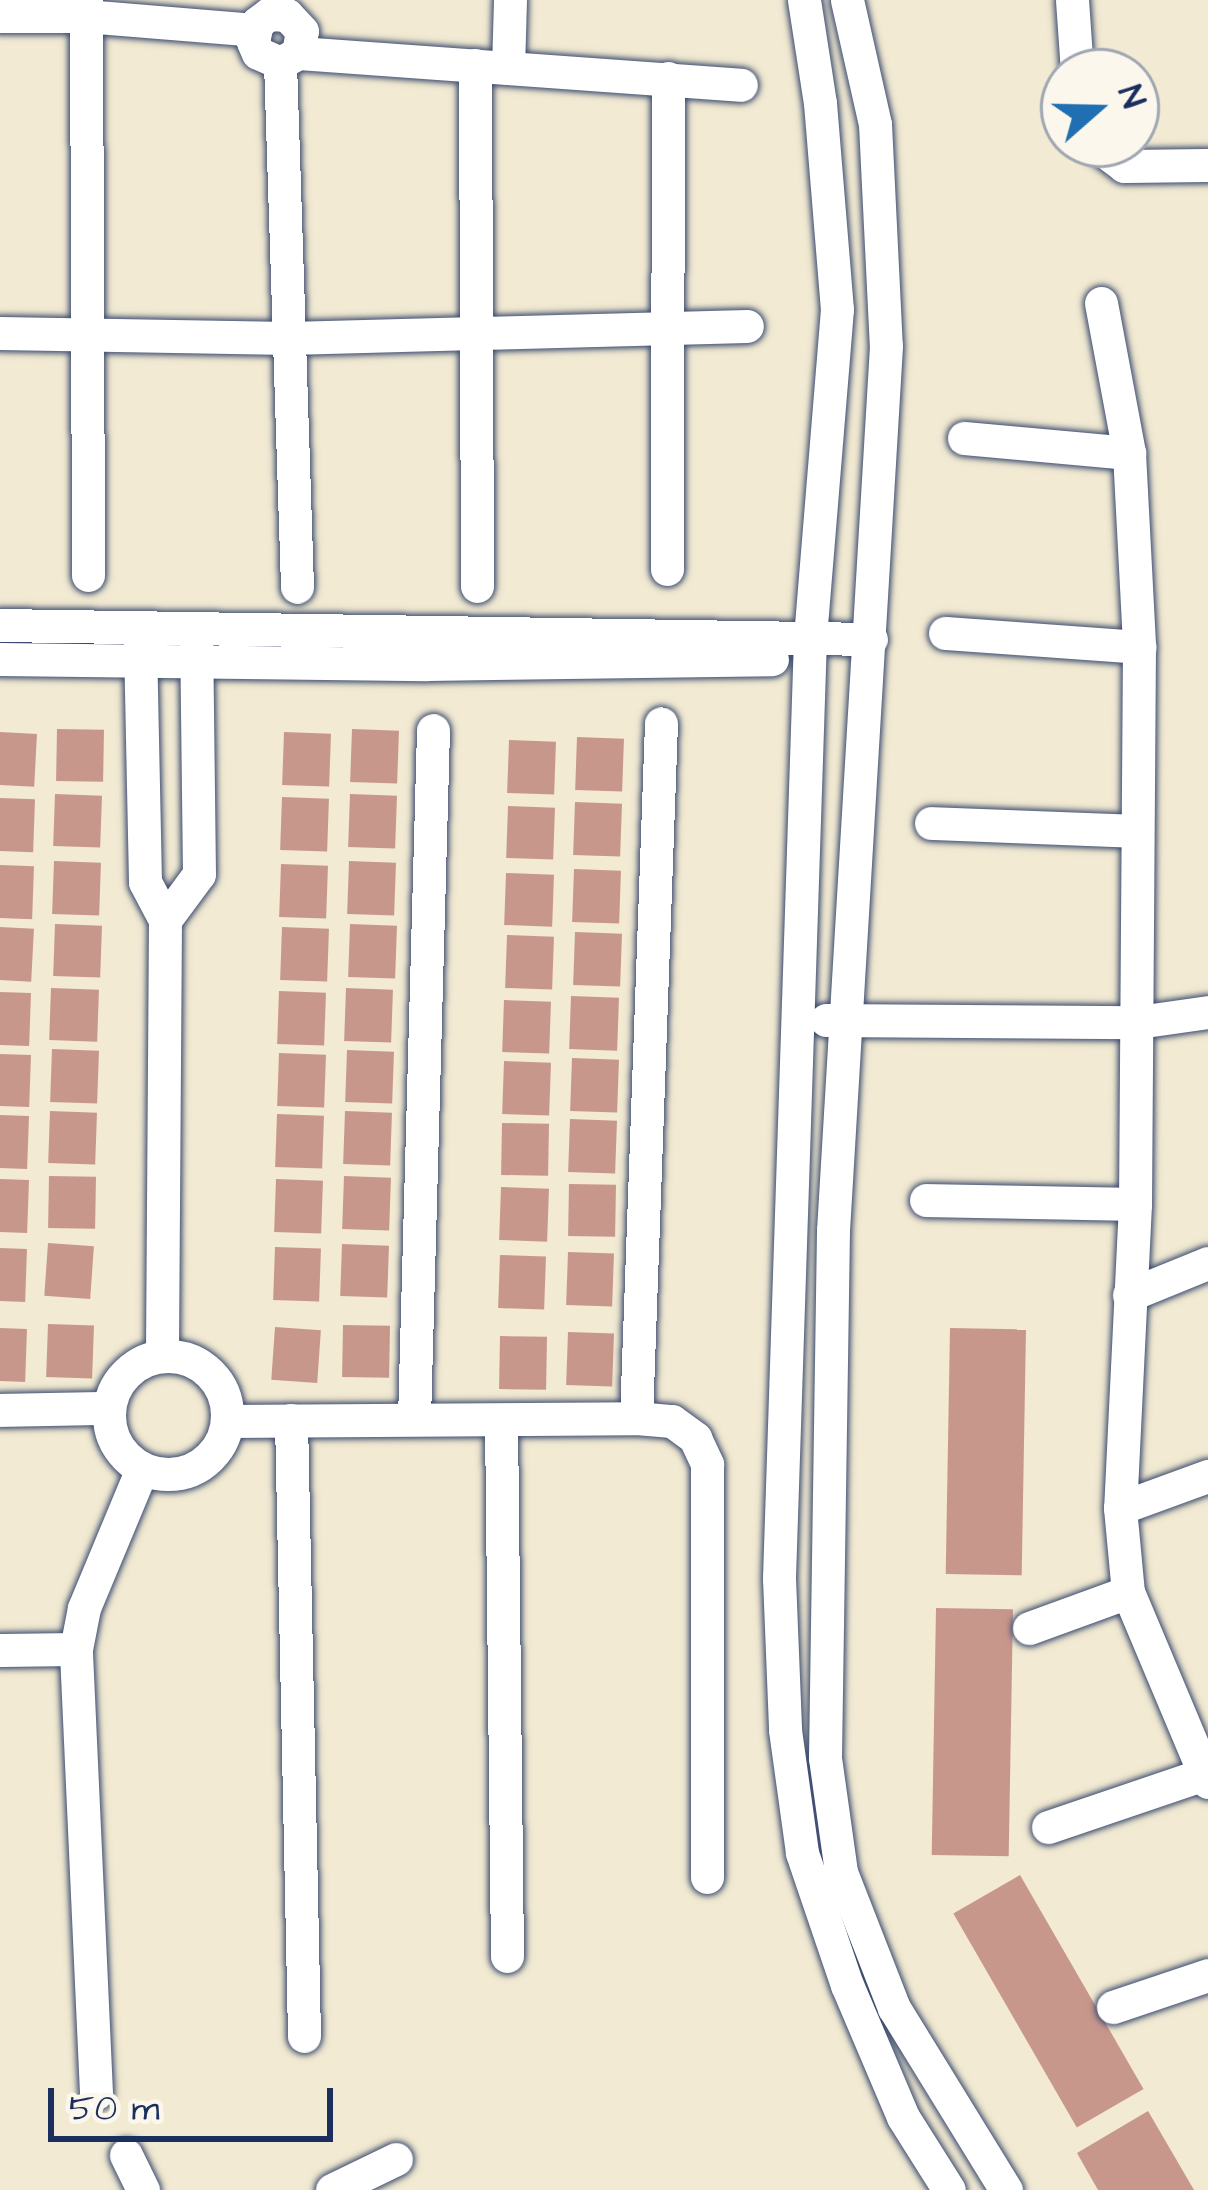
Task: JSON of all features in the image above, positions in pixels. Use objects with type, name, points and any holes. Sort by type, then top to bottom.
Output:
[{"type":"street","points":[[477,586],[476,335],[492,67],[510,0]]},
{"type":"street","points":[[804,0],[823,129],[837,309],[810,648],[779,1578],[785,1730],[802,1853],[847,1985],[903,2117],[949,2190]]},
{"type":"street","points":[[847,0],[875,124],[886,346],[833,1230],[828,1781],[841,1872],[894,2008],[1006,2190]]},
{"type":"street","points":[[1072,0],[1075,48]]},
{"type":"street","points":[[85,8],[88,574]]},
{"type":"street","points":[[0,16],[85,8],[270,14],[296,22],[302,31],[289,58],[289,338],[297,587]]},
{"type":"street","points":[[289,58],[741,85]]},
{"type":"street","points":[[668,78],[668,569]]},
{"type":"street","points":[[823,129],[875,124]]},
{"type":"street","points":[[1160,166],[1208,165]]},
{"type":"street","points":[[1048,1827],[1207,1778],[1128,1592],[1120,1508],[1135,1204],[1139,647],[1130,454],[1101,303]]},
{"type":"street","points":[[0,333],[289,338],[747,326]]},
{"type":"street","points":[[964,439],[1130,454]]},
{"type":"street","points":[[0,625],[140,626],[196,645]]},
{"type":"street","points":[[140,626],[145,882],[165,920],[162,1356]]},
{"type":"street","points":[[945,633],[1139,647]]},
{"type":"street","points":[[0,659],[140,662],[196,645],[871,648]]},
{"type":"street","points":[[165,920],[200,874],[196,645]]},
{"type":"street","points":[[636,1418],[661,723]]},
{"type":"street","points":[[414,1419],[433,730]]},
{"type":"street","points":[[931,823],[1135,831]]},
{"type":"street","points":[[798,1019],[1138,1022],[1208,1012]]},
{"type":"street","points":[[926,1200],[1135,1204]]},
{"type":"street","points":[[1129,1295],[1208,1263]]},
{"type":"street","points":[[162,1356],[196,1363],[209,1374],[220,1388],[227,1421],[221,1443],[206,1461],[187,1472],[164,1475],[142,1469],[116,1443],[109,1408],[122,1377],[140,1363],[162,1356]]},
{"type":"street","points":[[0,1410],[109,1408]]},
{"type":"street","points":[[227,1421],[636,1418],[672,1421],[695,1438],[707,1464],[707,1877]]},
{"type":"street","points":[[291,1420],[304,2036]]},
{"type":"street","points":[[501,1420],[507,1956]]},
{"type":"street","points":[[96,2093],[76,1649],[84,1608],[142,1469]]},
{"type":"street","points":[[1120,1508],[1208,1476]]},
{"type":"street","points":[[1028,1628],[1128,1592]]},
{"type":"street","points":[[0,1649],[76,1649]]},
{"type":"street","points":[[1113,2007],[1208,1975]]},
{"type":"street","points":[[126,2155],[143,2190]]},
{"type":"street","points":[[332,2190],[396,2159]]},
{"type":"building","points":[[57,729],[104,730],[103,782],[56,781]]},
{"type":"building","points":[[352,729],[399,731],[397,784],[350,782]]},
{"type":"building","points":[[0,732],[37,734],[34,787],[0,785]]},
{"type":"building","points":[[284,732],[331,734],[329,787],[282,785]]},
{"type":"building","points":[[577,737],[624,739],[622,792],[575,790]]},
{"type":"building","points":[[509,740],[556,742],[554,795],[507,793]]},
{"type":"building","points":[[55,794],[102,796],[100,848],[53,846]]},
{"type":"building","points":[[350,794],[397,796],[395,849],[348,847]]},
{"type":"building","points":[[282,797],[329,799],[327,852],[280,850]]},
{"type":"building","points":[[0,798],[35,799],[33,852],[0,851]]},
{"type":"building","points":[[575,802],[622,804],[620,857],[573,855]]},
{"type":"building","points":[[508,806],[555,808],[553,860],[506,858]]},
{"type":"building","points":[[54,861],[101,863],[99,916],[52,914]]},
{"type":"building","points":[[349,861],[396,863],[394,916],[347,914]]},
{"type":"building","points":[[281,864],[328,866],[326,919],[279,917]]},
{"type":"building","points":[[0,865],[34,866],[32,919],[0,918]]},
{"type":"building","points":[[574,869],[621,871],[619,924],[572,922]]},
{"type":"building","points":[[506,873],[554,875],[552,927],[504,925]]},
{"type":"building","points":[[55,924],[102,926],[100,978],[53,976]]},
{"type":"building","points":[[350,924],[397,926],[395,979],[348,977]]},
{"type":"building","points":[[0,927],[34,929],[31,982],[0,980]]},
{"type":"building","points":[[282,927],[329,929],[327,982],[280,980]]},
{"type":"building","points":[[575,932],[622,934],[620,987],[573,985]]},
{"type":"building","points":[[507,935],[554,937],[552,990],[505,988]]},
{"type":"building","points":[[51,988],[99,990],[97,1042],[49,1040]]},
{"type":"building","points":[[346,988],[393,990],[391,1043],[344,1041]]},
{"type":"building","points":[[279,991],[326,993],[324,1046],[277,1044]]},
{"type":"building","points":[[0,992],[31,993],[29,1046],[0,1045]]},
{"type":"building","points":[[571,996],[619,998],[617,1051],[569,1049]]},
{"type":"building","points":[[504,1000],[551,1002],[549,1054],[502,1052]]},
{"type":"building","points":[[52,1049],[99,1051],[97,1104],[50,1102]]},
{"type":"building","points":[[347,1050],[394,1052],[392,1104],[345,1102]]},
{"type":"building","points":[[279,1053],[326,1055],[324,1108],[277,1106]]},
{"type":"building","points":[[0,1054],[31,1055],[29,1107],[0,1106]]},
{"type":"building","points":[[572,1058],[619,1060],[617,1113],[570,1111]]},
{"type":"building","points":[[504,1061],[551,1063],[549,1116],[502,1114]]},
{"type":"building","points":[[50,1111],[97,1113],[95,1165],[48,1163]]},
{"type":"building","points":[[345,1111],[392,1113],[390,1166],[343,1164]]},
{"type":"building","points":[[277,1114],[324,1116],[322,1169],[275,1167]]},
{"type":"building","points":[[0,1115],[29,1116],[27,1169],[0,1168]]},
{"type":"building","points":[[570,1119],[617,1121],[615,1174],[568,1172]]},
{"type":"building","points":[[502,1123],[549,1124],[548,1176],[501,1175]]},
{"type":"building","points":[[49,1176],[96,1177],[95,1229],[48,1228]]},
{"type":"building","points":[[344,1176],[391,1178],[389,1231],[342,1229]]},
{"type":"building","points":[[0,1179],[29,1180],[27,1233],[0,1232]]},
{"type":"building","points":[[276,1179],[323,1181],[321,1234],[274,1232]]},
{"type":"building","points":[[569,1184],[616,1185],[615,1237],[568,1236]]},
{"type":"building","points":[[501,1187],[549,1189],[547,1242],[499,1240]]},
{"type":"building","points":[[48,1243],[94,1246],[90,1299],[44,1296]]},
{"type":"building","points":[[342,1244],[389,1246],[387,1298],[340,1296]]},
{"type":"building","points":[[275,1247],[321,1249],[319,1302],[273,1300]]},
{"type":"building","points":[[0,1248],[27,1249],[25,1302],[0,1301]]},
{"type":"building","points":[[568,1252],[614,1254],[612,1307],[566,1305]]},
{"type":"building","points":[[500,1255],[546,1257],[544,1310],[498,1308]]},
{"type":"building","points":[[48,1324],[94,1326],[92,1379],[46,1377]]},
{"type":"building","points":[[343,1325],[390,1326],[389,1378],[342,1377]]},
{"type":"building","points":[[275,1327],[321,1330],[317,1383],[271,1380]]},
{"type":"building","points":[[0,1328],[27,1329],[25,1382],[0,1381]]},
{"type":"building","points":[[950,1328],[1026,1329],[1022,1575],[946,1574]]},
{"type":"building","points":[[568,1332],[614,1334],[612,1387],[566,1385]]},
{"type":"building","points":[[500,1336],[547,1337],[546,1390],[499,1389]]},
{"type":"building","points":[[936,1608],[1013,1609],[1009,1856],[932,1855]]},
{"type":"building","points":[[1020,1875],[1144,2089],[1077,2127],[953,1914]]},
{"type":"building","points":[[1148,2111],[1194,2190],[1098,2190],[1077,2153]]}]
